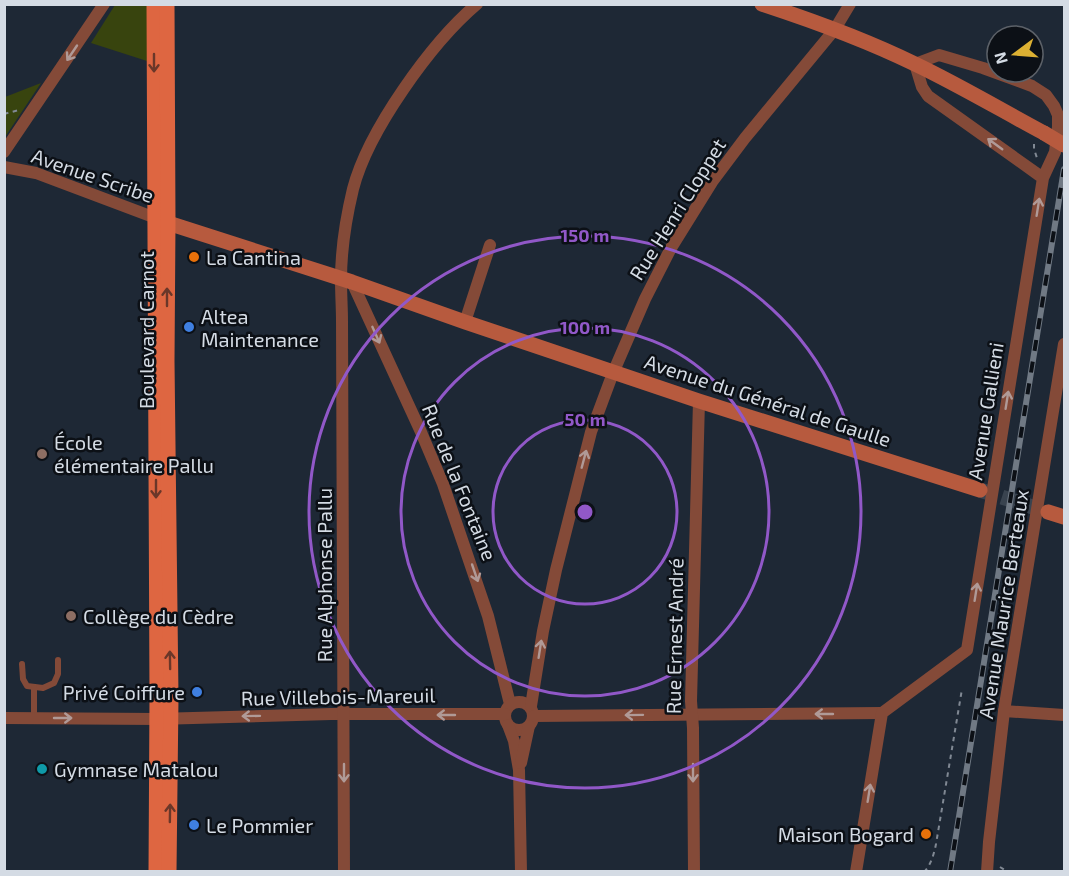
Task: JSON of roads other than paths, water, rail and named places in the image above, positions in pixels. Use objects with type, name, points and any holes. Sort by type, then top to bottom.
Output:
[{"type":"main road","name":"Boulevard Carnot","points":[[153,4],[161,220],[164,719],[170,872]]},
{"type":"main road","name":"Boulevard Carnot","points":[[161,220],[167,4]]},
{"type":"main road","name":"Boulevard Carnot","points":[[156,872],[164,719]]},
{"type":"street","points":[[4,152],[104,4]]},
{"type":"street","name":"Rue Alphonse Pallu","points":[[344,872],[342,321],[346,280],[346,225],[353,188],[382,123],[420,68],[477,4]]},
{"type":"street","points":[[762,4],[835,29],[915,64],[1065,145]]},
{"type":"street","name":"Rue Henri Cloppet","points":[[519,771],[531,716],[543,631],[591,432],[645,300],[671,249],[712,182],[745,138],[835,29],[850,4]]},
{"type":"street","name":"Avenue Gallieni","points":[[882,713],[967,650],[1043,178],[1054,152],[1058,127],[1058,115],[1054,105],[1046,95],[1032,86],[993,71],[939,55],[915,64]]},
{"type":"street","points":[[915,64],[922,87],[928,96],[1043,178]]},
{"type":"street","name":"Avenue Scribe","points":[[4,167],[36,173],[161,220]]},
{"type":"street","name":"Avenue du Général de Gaulle","points":[[161,220],[346,280],[614,373],[980,490]]},
{"type":"street","points":[[465,322],[490,245]]},
{"type":"street","name":"Rue de la Fontaine","points":[[346,280],[421,432],[443,484],[488,616],[508,715]]},
{"type":"street","name":"Avenue Maurice Berteaux","points":[[987,872],[1004,711],[1065,344]]},
{"type":"street","name":"Rue Ernest André","points":[[694,872],[691,701],[699,401]]},
{"type":"street","points":[[1048,512],[1065,517]]},
{"type":"street","points":[[521,701],[526,703],[531,716],[524,729],[519,730],[513,729],[508,715],[515,702],[521,701]]},
{"type":"street","points":[[1004,711],[1065,715]]},
{"type":"street","points":[[531,716],[882,713],[856,872]]},
{"type":"street","name":"Rue Villebois-Mareuil","points":[[4,718],[164,719],[344,714],[508,715]]},
{"type":"street","name":"Rue Henri Cloppet","points":[[508,715],[519,771],[521,872]]},
{"type":"lane","points":[[22,664],[23,679],[27,686],[43,688],[54,683],[58,674],[58,660]]},
{"type":"lane","points":[[34,688],[34,718]]},
{"type":"tunnel","points":[[980,490],[1048,512]]},
{"type":"railway","points":[[950,872],[1064,169]]},
{"type":"place","name":"La Cantina","points":[[194,257]]},
{"type":"place","name":"Altea Maintenance","points":[[189,327]]},
{"type":"place","name":"École élémentaire Pallu","points":[[42,454]]},
{"type":"place","name":"Collège du Cèdre","points":[[71,616]]},
{"type":"place","name":"Privé Coiffure","points":[[197,692]]},
{"type":"place","name":"Gymnase Matalou","points":[[42,769]]},
{"type":"place","name":"Le Pommier","points":[[194,825]]},
{"type":"place","name":"Maison Bogard","points":[[926,834]]}]
